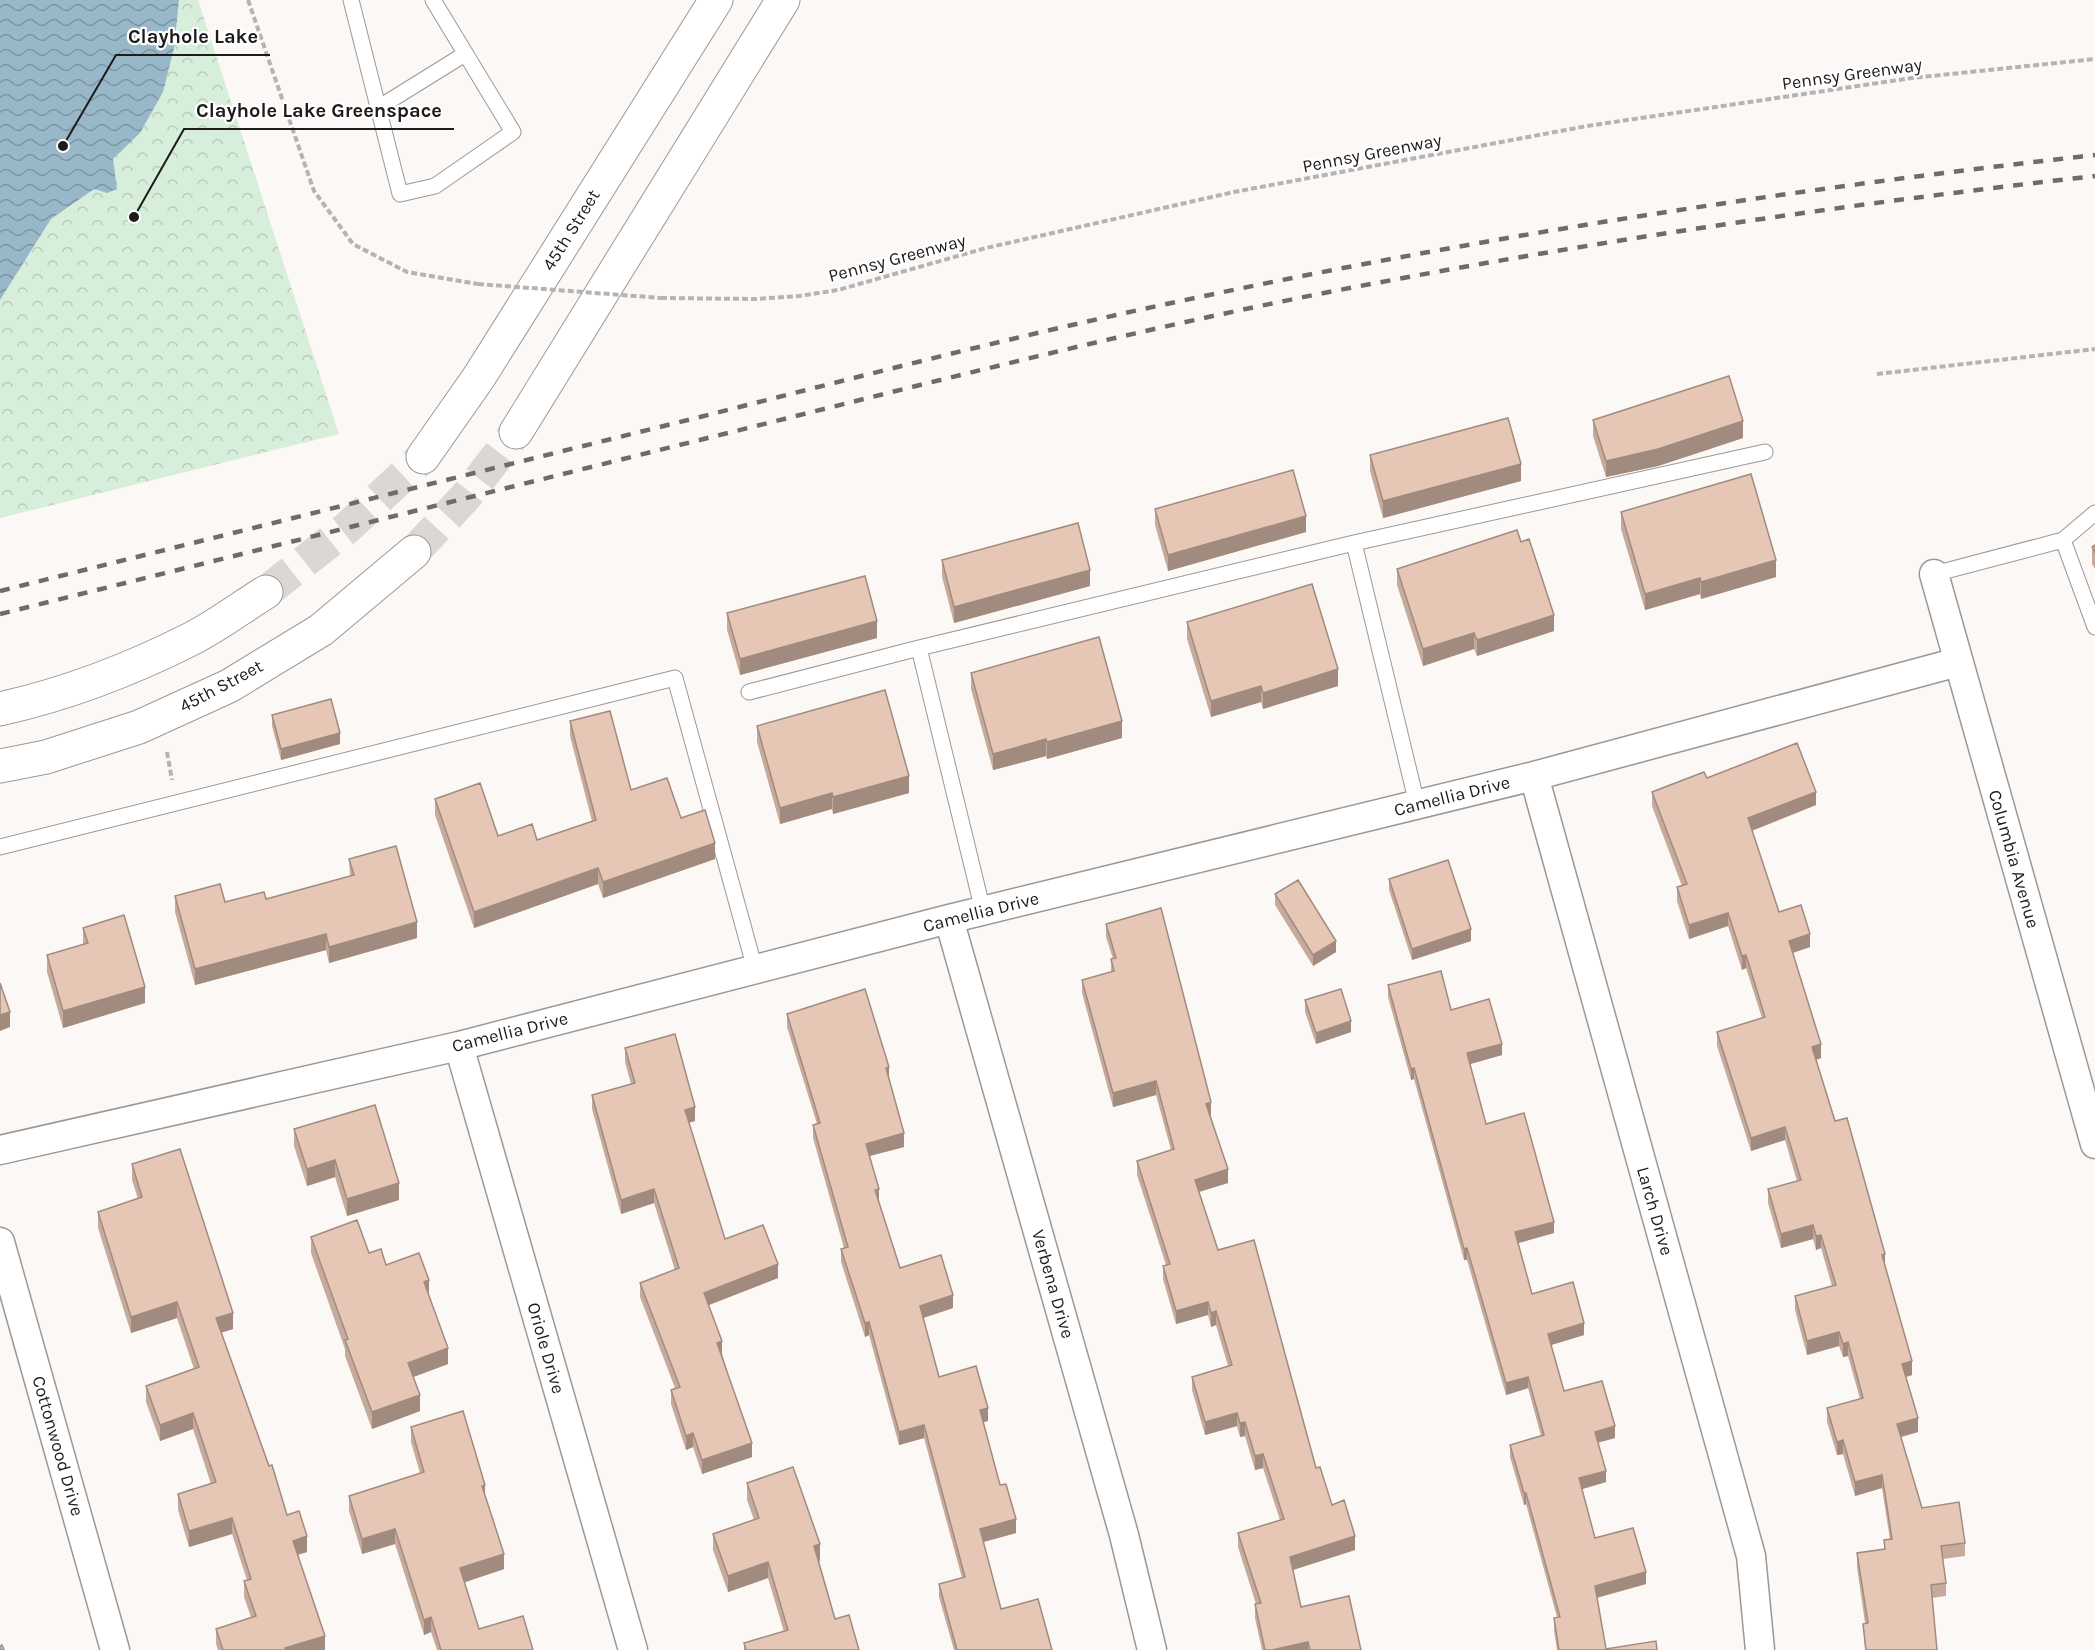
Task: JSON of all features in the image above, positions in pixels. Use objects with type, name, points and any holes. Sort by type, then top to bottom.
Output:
[{"type":"main road","name":"45th Street","points":[[423,458],[479,376],[716,0]]},
{"type":"main road","points":[[516,432],[783,0]]},
{"type":"main road","name":"45th Street","points":[[0,766],[46,757],[139,727],[229,686],[321,630],[414,552]]},
{"type":"main road","points":[[0,709],[37,701],[120,671],[194,637],[266,592]]},
{"type":"street","name":"Columbia Avenue","points":[[1934,574],[2095,1144]]},
{"type":"street","name":"Camellia Drive","points":[[0,1150],[459,1046],[949,919],[1534,776],[1958,662]]},
{"type":"street","name":"Larch Drive","points":[[1534,776],[1751,1556],[1760,1650]]},
{"type":"street","name":"Verbena Drive","points":[[949,919],[1124,1534],[1152,1650]]},
{"type":"street","name":"Oriole Drive","points":[[459,1046],[633,1650]]},
{"type":"street","name":"Cottonwood Drive","points":[[0,1242],[115,1650]]},
{"type":"lane","points":[[356,3],[378,108],[400,194],[435,186],[513,132],[433,0]]},
{"type":"lane","points":[[378,108],[465,54]]},
{"type":"lane","points":[[749,692],[918,648],[1354,543],[1765,452]]},
{"type":"lane","points":[[1934,574],[2063,540],[2095,513]]},
{"type":"lane","points":[[2063,540],[2095,627]]},
{"type":"lane","points":[[1354,543],[1417,804]]},
{"type":"lane","points":[[918,648],[983,911]]},
{"type":"lane","points":[[0,847],[675,678],[755,969]]},
{"type":"path","name":"Pennsy Greenway","points":[[248,0],[314,191],[353,244],[406,272],[478,284],[661,298],[756,299],[809,295],[838,290],[986,248],[1234,192],[1587,126],[1912,78],[2095,58]]},
{"type":"path","points":[[1877,374],[2095,349]]},
{"type":"green space","points":[[0,0],[198,0],[339,434],[0,518]]},
{"type":"water","points":[[0,0],[179,0],[174,48],[163,92],[140,133],[113,159],[117,189],[107,193],[94,189],[51,219],[0,300]]},
{"type":"building","points":[[1729,376],[1743,421],[1658,449],[1606,461],[1593,420]]},
{"type":"building","points":[[1508,418],[1521,464],[1383,501],[1370,455]]},
{"type":"building","points":[[1293,470],[1306,516],[1168,555],[1155,509]]},
{"type":"building","points":[[1751,474],[1776,560],[1701,582],[1700,578],[1645,594],[1621,512]]},
{"type":"building","points":[[1078,523],[1090,570],[954,607],[942,560]]},
{"type":"building","points":[[1517,530],[1521,542],[1529,539],[1554,615],[1477,640],[1474,633],[1423,649],[1397,569]]},
{"type":"building","points":[[865,576],[877,621],[740,659],[727,613]]},
{"type":"building","points":[[1312,584],[1338,669],[1263,693],[1261,686],[1211,701],[1187,622]]},
{"type":"building","points":[[1099,637],[1122,721],[993,754],[971,673]]},
{"type":"building","points":[[885,690],[909,776],[833,797],[832,793],[780,808],[757,726]]},
{"type":"building","points":[[331,699],[340,733],[281,749],[272,715]]},
{"type":"building","points":[[610,711],[631,790],[667,778],[681,818],[705,810],[715,843],[603,882],[598,868],[474,912],[435,799],[480,783],[498,836],[532,824],[537,840],[596,820],[570,721]]},
{"type":"building","points":[[1797,743],[1816,792],[1748,818],[1779,912],[1801,905],[1810,934],[1789,941],[1821,1044],[1812,1047],[1835,1121],[1847,1118],[1912,1361],[1902,1364],[1918,1418],[1897,1424],[1922,1508],[1959,1502],[1965,1543],[1941,1546],[1946,1583],[1931,1585],[1937,1650],[1866,1650],[1863,1624],[1868,1623],[1857,1553],[1885,1549],[1884,1540],[1892,1539],[1882,1475],[1855,1482],[1843,1440],[1837,1442],[1827,1408],[1863,1398],[1848,1342],[1843,1344],[1839,1332],[1807,1341],[1795,1296],[1836,1285],[1821,1235],[1816,1236],[1813,1225],[1781,1234],[1768,1189],[1801,1180],[1785,1127],[1751,1138],[1717,1032],[1765,1017],[1746,955],[1742,956],[1728,913],[1689,925],[1677,887],[1687,884],[1652,792],[1704,772],[1707,778]]},
{"type":"building","points":[[396,846],[417,922],[329,947],[326,934],[195,969],[175,896],[220,884],[225,902],[264,892],[266,899],[354,875],[349,859]]},
{"type":"building","points":[[1448,860],[1471,929],[1412,949],[1389,879]]},
{"type":"building","points":[[1298,880],[1336,941],[1313,955],[1275,894]]},
{"type":"building","points":[[1161,908],[1211,1102],[1206,1104],[1228,1169],[1195,1180],[1218,1250],[1254,1240],[1316,1468],[1320,1467],[1332,1505],[1344,1500],[1355,1536],[1290,1557],[1301,1607],[1349,1596],[1361,1650],[1310,1650],[1308,1642],[1265,1650],[1255,1604],[1261,1603],[1238,1533],[1284,1519],[1263,1454],[1255,1456],[1245,1422],[1240,1423],[1237,1413],[1205,1422],[1192,1377],[1232,1365],[1216,1311],[1211,1313],[1208,1302],[1176,1311],[1163,1266],[1170,1264],[1137,1161],[1174,1149],[1156,1081],[1113,1093],[1082,980],[1114,971],[1111,959],[1116,958],[1106,924]]},
{"type":"building","points":[[124,915],[145,987],[63,1011],[47,955],[88,943],[83,928]]},
{"type":"building","points":[[1441,971],[1451,1010],[1489,999],[1502,1044],[1467,1053],[1486,1124],[1524,1113],[1554,1222],[1515,1232],[1532,1294],[1573,1282],[1584,1323],[1548,1334],[1564,1391],[1602,1381],[1615,1426],[1595,1432],[1606,1471],[1579,1478],[1595,1538],[1633,1528],[1646,1572],[1595,1586],[1606,1649],[1656,1641],[1657,1650],[1559,1650],[1554,1618],[1560,1617],[1526,1493],[1524,1493],[1510,1445],[1544,1435],[1528,1377],[1506,1383],[1467,1248],[1464,1249],[1414,1068],[1411,1069],[1388,985]]},
{"type":"building","points":[[0,983],[10,1012],[0,1015]]},
{"type":"building","points":[[865,989],[889,1067],[886,1068],[904,1133],[866,1144],[879,1189],[875,1190],[900,1268],[941,1255],[953,1295],[920,1306],[939,1377],[976,1366],[988,1408],[980,1410],[1000,1485],[1006,1484],[1016,1519],[980,1529],[1001,1609],[1038,1599],[1052,1650],[957,1650],[939,1584],[965,1577],[924,1425],[899,1432],[869,1322],[865,1323],[841,1249],[848,1247],[813,1125],[820,1123],[787,1014]]},
{"type":"building","points":[[1341,989],[1351,1021],[1316,1033],[1305,1000]]},
{"type":"building","points":[[675,1034],[695,1107],[685,1110],[725,1239],[763,1225],[778,1264],[704,1293],[722,1341],[717,1343],[752,1443],[702,1460],[693,1433],[686,1436],[671,1390],[680,1387],[640,1283],[679,1268],[654,1189],[621,1200],[592,1095],[635,1083],[625,1048]]},
{"type":"building","points":[[375,1105],[399,1183],[347,1199],[335,1160],[307,1169],[294,1129]]},
{"type":"building","points":[[180,1149],[233,1313],[216,1318],[269,1466],[272,1465],[287,1515],[299,1511],[307,1536],[293,1541],[325,1636],[285,1648],[286,1650],[223,1650],[216,1629],[256,1616],[244,1581],[251,1579],[232,1518],[189,1531],[178,1494],[216,1482],[193,1413],[160,1425],[146,1386],[199,1367],[177,1302],[131,1317],[98,1212],[142,1197],[132,1164]]},
{"type":"building","points":[[357,1220],[369,1253],[381,1249],[386,1265],[419,1253],[429,1280],[424,1282],[448,1348],[408,1363],[420,1395],[372,1412],[311,1237]]},
{"type":"building","points":[[463,1411],[485,1485],[482,1486],[504,1554],[460,1568],[479,1629],[523,1616],[533,1650],[441,1650],[431,1617],[424,1620],[395,1529],[362,1539],[349,1496],[424,1472],[411,1427]]},
{"type":"building","points":[[793,1467],[820,1544],[814,1546],[835,1619],[849,1615],[859,1650],[746,1650],[744,1643],[788,1630],[768,1562],[728,1576],[713,1534],[759,1518],[747,1483]]},
{"type":"tunnel","points":[[414,552],[468,494],[516,432]]},
{"type":"tunnel","points":[[266,592],[347,528],[423,457]]},
{"type":"railway","points":[[0,591],[974,348],[1257,285],[1615,220],[1855,185],[2095,155]]},
{"type":"railway","points":[[0,614],[968,373],[1256,307],[1519,257],[1710,226],[1902,199],[2095,176]]},
{"type":"place","name":"Clayhole Lake","points":[[63,146]]},
{"type":"place","name":"Clayhole Lake Greenspace","points":[[134,217]]}]
